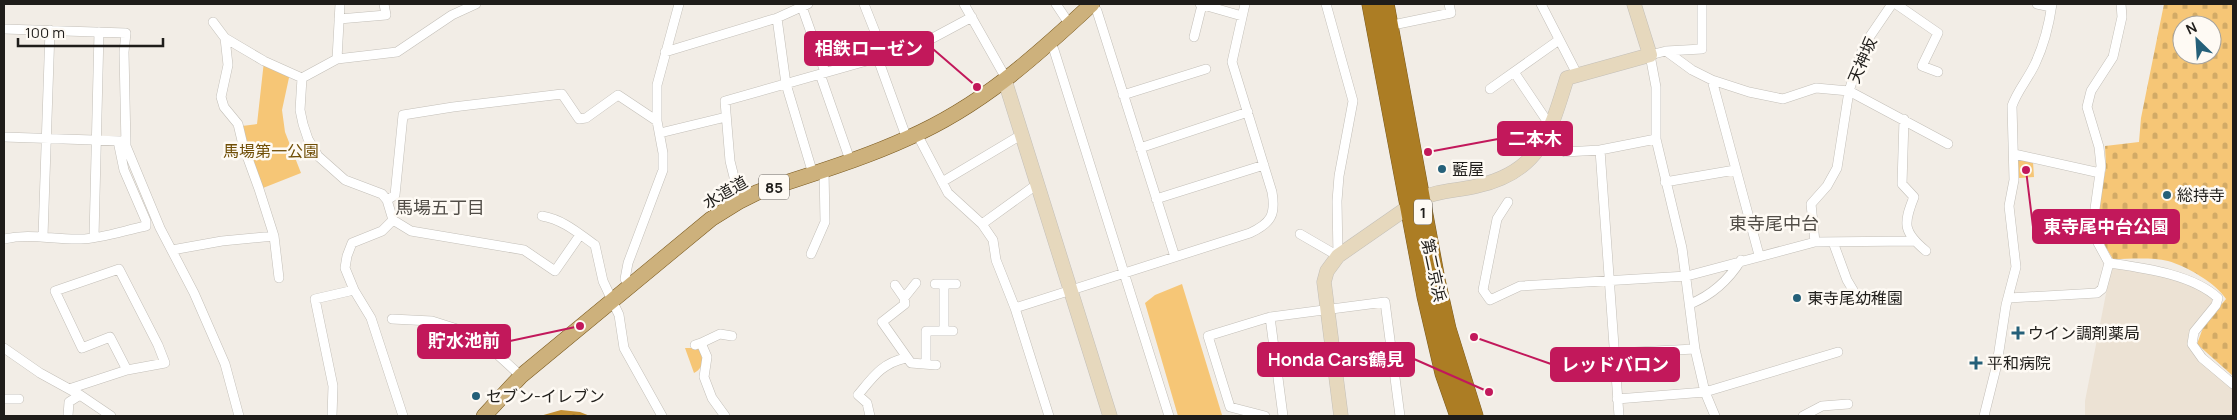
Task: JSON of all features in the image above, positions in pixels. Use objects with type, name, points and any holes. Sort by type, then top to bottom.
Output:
[{"type":"highway","name":"第二京浜","points":[[1371,4],[1415,203],[1447,328],[1474,416]]},
{"type":"highway","name":"第二京浜","points":[[1385,4],[1434,332],[1459,416]]},
{"type":"main road","name":"水道道","points":[[484,416],[521,376],[712,219],[758,192],[819,172],[912,136],[951,116],[1005,81],[1050,44],[1091,4]]},
{"type":"street","points":[[337,59],[340,4]]},
{"type":"street","points":[[339,20],[386,15],[384,4]]},
{"type":"street","points":[[302,78],[337,59],[397,52],[452,15],[476,4]]},
{"type":"street","points":[[631,286],[625,279],[628,263],[662,170],[663,153],[657,121],[657,85],[679,4]]},
{"type":"street","points":[[864,4],[882,58],[912,136],[948,193],[982,224],[993,240],[996,260],[1015,308],[1049,416]]},
{"type":"street","points":[[964,4],[1003,73],[1036,185],[1110,416]]},
{"type":"street","points":[[1056,4],[1070,25]]},
{"type":"street","points":[[1091,4],[1097,11],[1175,257]]},
{"type":"street","points":[[1194,37],[1201,4],[1242,16]]},
{"type":"street","points":[[1015,308],[1250,234],[1265,225],[1273,213],[1274,206],[1248,112],[1230,62],[1245,4]]},
{"type":"street","points":[[1326,4],[1353,101],[1339,176],[1337,202],[1338,256]]},
{"type":"street","points":[[1388,26],[1451,13],[1449,4]]},
{"type":"street","points":[[1541,4],[1577,74]]},
{"type":"street","points":[[1634,4],[1650,55],[1656,87],[1656,138],[1682,248],[1695,349],[1705,392],[1715,416]]},
{"type":"street","points":[[1341,416],[1324,282],[1326,271],[1338,256],[1432,193],[1477,186],[1512,174],[1532,159],[1546,139],[1567,78],[1666,51],[1702,50],[1702,4]]},
{"type":"street","points":[[1894,4],[1938,33],[1922,66],[1938,72]]},
{"type":"street","name":"天神坂","points":[[1815,242],[1811,204],[1827,186],[1837,168],[1849,91],[1864,45],[1894,4]]},
{"type":"street","points":[[1984,416],[1997,364],[2006,305],[2016,266],[2009,206],[2014,180],[2012,106],[2015,96],[2034,65],[2046,36],[2052,6],[2037,4]]},
{"type":"street","points":[[2009,298],[2097,293],[2102,289],[2109,263],[2097,241],[2093,223],[2100,173],[2098,147],[2087,106],[2091,91],[2113,57],[2122,17],[2121,4]]},
{"type":"street","points":[[665,52],[777,18],[805,5],[822,73],[850,160]]},
{"type":"street","points":[[740,201],[730,161],[726,101],[916,47],[972,17]]},
{"type":"street","points":[[777,18],[786,84],[819,172],[825,222],[811,254]]},
{"type":"street","points":[[213,22],[226,38],[264,61],[302,78]]},
{"type":"street","points":[[4,29],[126,33],[122,141],[124,170],[146,221],[146,226],[82,240],[43,236],[18,236],[4,239]]},
{"type":"street","points":[[43,236],[50,30]]},
{"type":"street","points":[[94,237],[99,32]]},
{"type":"street","points":[[226,38],[228,65],[221,97],[224,107],[238,124],[243,145],[274,236],[279,278]]},
{"type":"street","points":[[1490,89],[1559,40]]},
{"type":"street","points":[[1050,44],[1054,50],[1169,416]]},
{"type":"street","points":[[1666,51],[1692,70],[1712,80],[1749,92],[1784,99],[1816,88],[1849,91],[1948,144]]},
{"type":"street","points":[[1123,95],[1206,69]]},
{"type":"street","points":[[1514,72],[1551,127]]},
{"type":"street","points":[[302,78],[300,110],[308,139],[318,156],[345,180],[382,194],[387,200],[393,220],[412,231],[524,250],[555,271],[580,235]]},
{"type":"street","points":[[1712,80],[1759,255]]},
{"type":"street","points":[[387,200],[395,195],[403,115],[562,94],[579,119],[586,118],[618,95],[657,121]]},
{"type":"street","points":[[1140,148],[1248,112]]},
{"type":"street","points":[[660,133],[726,117]]},
{"type":"street","points":[[1904,119],[1902,184],[1914,197],[1906,216],[1908,230],[1914,241],[1926,251]]},
{"type":"street","points":[[942,182],[1021,135]]},
{"type":"street","points":[[4,137],[122,141]]},
{"type":"street","points":[[1565,152],[1600,150],[1656,138]]},
{"type":"street","points":[[122,141],[160,228],[194,294],[225,364],[239,416]]},
{"type":"street","points":[[1600,150],[1619,416]]},
{"type":"street","points":[[2014,154],[2100,173]]},
{"type":"street","points":[[1156,199],[1264,165]]},
{"type":"street","points":[[1665,182],[1735,170]]},
{"type":"street","points":[[982,224],[1036,185]]},
{"type":"street","points":[[1508,202],[1497,219],[1484,290],[1490,300],[1520,286],[1686,276],[1759,255],[1815,242],[1914,241]]},
{"type":"street","points":[[542,216],[562,222],[596,245],[603,281],[620,316],[624,348],[662,416]]},
{"type":"street","points":[[393,220],[382,230],[352,243],[346,256],[346,268],[354,290],[371,318],[404,416]]},
{"type":"street","points":[[1300,234],[1338,256]]},
{"type":"street","points":[[172,250],[222,241],[274,236]]},
{"type":"street","points":[[1833,242],[1848,280],[1859,300]]},
{"type":"street","points":[[1690,304],[1702,299],[1723,284],[1733,274],[1741,260]]},
{"type":"street","points":[[2109,263],[2155,270],[2208,289],[2218,298],[2216,305],[2194,332],[2192,344],[2202,358],[2233,384]]},
{"type":"street","points":[[69,389],[128,370],[165,364],[158,345],[119,269],[55,291],[82,348],[110,337],[128,370]]},
{"type":"street","points":[[904,298],[916,283]]},
{"type":"street","points":[[926,364],[926,331],[948,331],[939,284],[956,284]]},
{"type":"street","points":[[895,285],[904,298],[905,304],[882,322],[911,363],[936,365]]},
{"type":"street","points":[[332,416],[333,386],[314,299],[354,290]]},
{"type":"street","points":[[1265,416],[1230,407],[1208,336],[1270,317],[1386,302],[1400,416]]},
{"type":"street","points":[[1270,317],[1283,416]]},
{"type":"street","points":[[392,319],[432,321],[476,335],[521,376]]},
{"type":"street","points":[[725,416],[712,398],[704,377],[707,357],[698,344],[720,334],[732,336]]},
{"type":"street","points":[[4,348],[40,373],[69,389],[110,416]]},
{"type":"street","points":[[1615,353],[1695,349]]},
{"type":"street","points":[[1617,399],[1705,392],[1838,352]]},
{"type":"street","points":[[870,416],[867,403],[858,395],[875,374],[891,361],[906,358]]},
{"type":"street","points":[[68,416],[70,402],[80,396]]},
{"type":"street","points":[[4,400],[19,399]]},
{"type":"street","points":[[1803,416],[1822,406],[1848,404]]},
{"type":"shaded area","points":[[2111,268],[2156,274],[2205,291],[2215,297],[2214,303],[2191,328],[2189,347],[2233,388],[2233,416],[2085,416],[2085,401]]},
{"type":"green space","name":"総持寺","points":[[2164,4],[2233,4],[2233,376],[2197,344],[2204,325],[2226,299],[2221,293],[2200,276],[2175,263],[2141,258],[2113,259],[2105,246],[2097,209],[2106,168],[2105,146],[2139,142],[2141,118]]},
{"type":"green space","name":"馬場第一公園","points":[[264,61],[290,73],[282,110],[285,132],[301,173],[263,188],[244,139],[242,126],[257,124]]},
{"type":"green space","points":[[2018,160],[2033,162],[2034,177],[2019,178]]},
{"type":"green space","points":[[1182,284],[1222,415],[1227,416],[1178,416],[1145,303],[1155,295]]},
{"type":"green space","points":[[685,348],[699,348],[702,359],[701,365],[698,371],[694,373]]},
{"type":"water","points":[[561,410],[580,412],[590,416],[540,416]]},
{"type":"place","name":"相鉄ローゼン","points":[[977,87]]},
{"type":"place","name":"二本木","points":[[1428,152]]},
{"type":"place","name":"藍屋","points":[[1442,169]]},
{"type":"place","name":"東寺尾中台公園","points":[[2026,170]]},
{"type":"place","name":"総持寺","points":[[2167,195]]},
{"type":"place","name":"東寺尾幼稚園","points":[[1797,298]]},
{"type":"place","name":"貯水池前","points":[[580,326]]},
{"type":"place","name":"ウイン調剤薬局","points":[[2018,333]]},
{"type":"place","name":"レッドバロン","points":[[1474,337]]},
{"type":"place","name":"平和病院","points":[[1976,363]]},
{"type":"place","name":"Honda Cars鶴見","points":[[1489,392]]},
{"type":"place","name":"セブン-イレブン","points":[[476,396]]},
{"type":"district","name":"馬場五丁目","points":[[440,207]]},
{"type":"district","name":"東寺尾中台","points":[[1774,223]]}]
